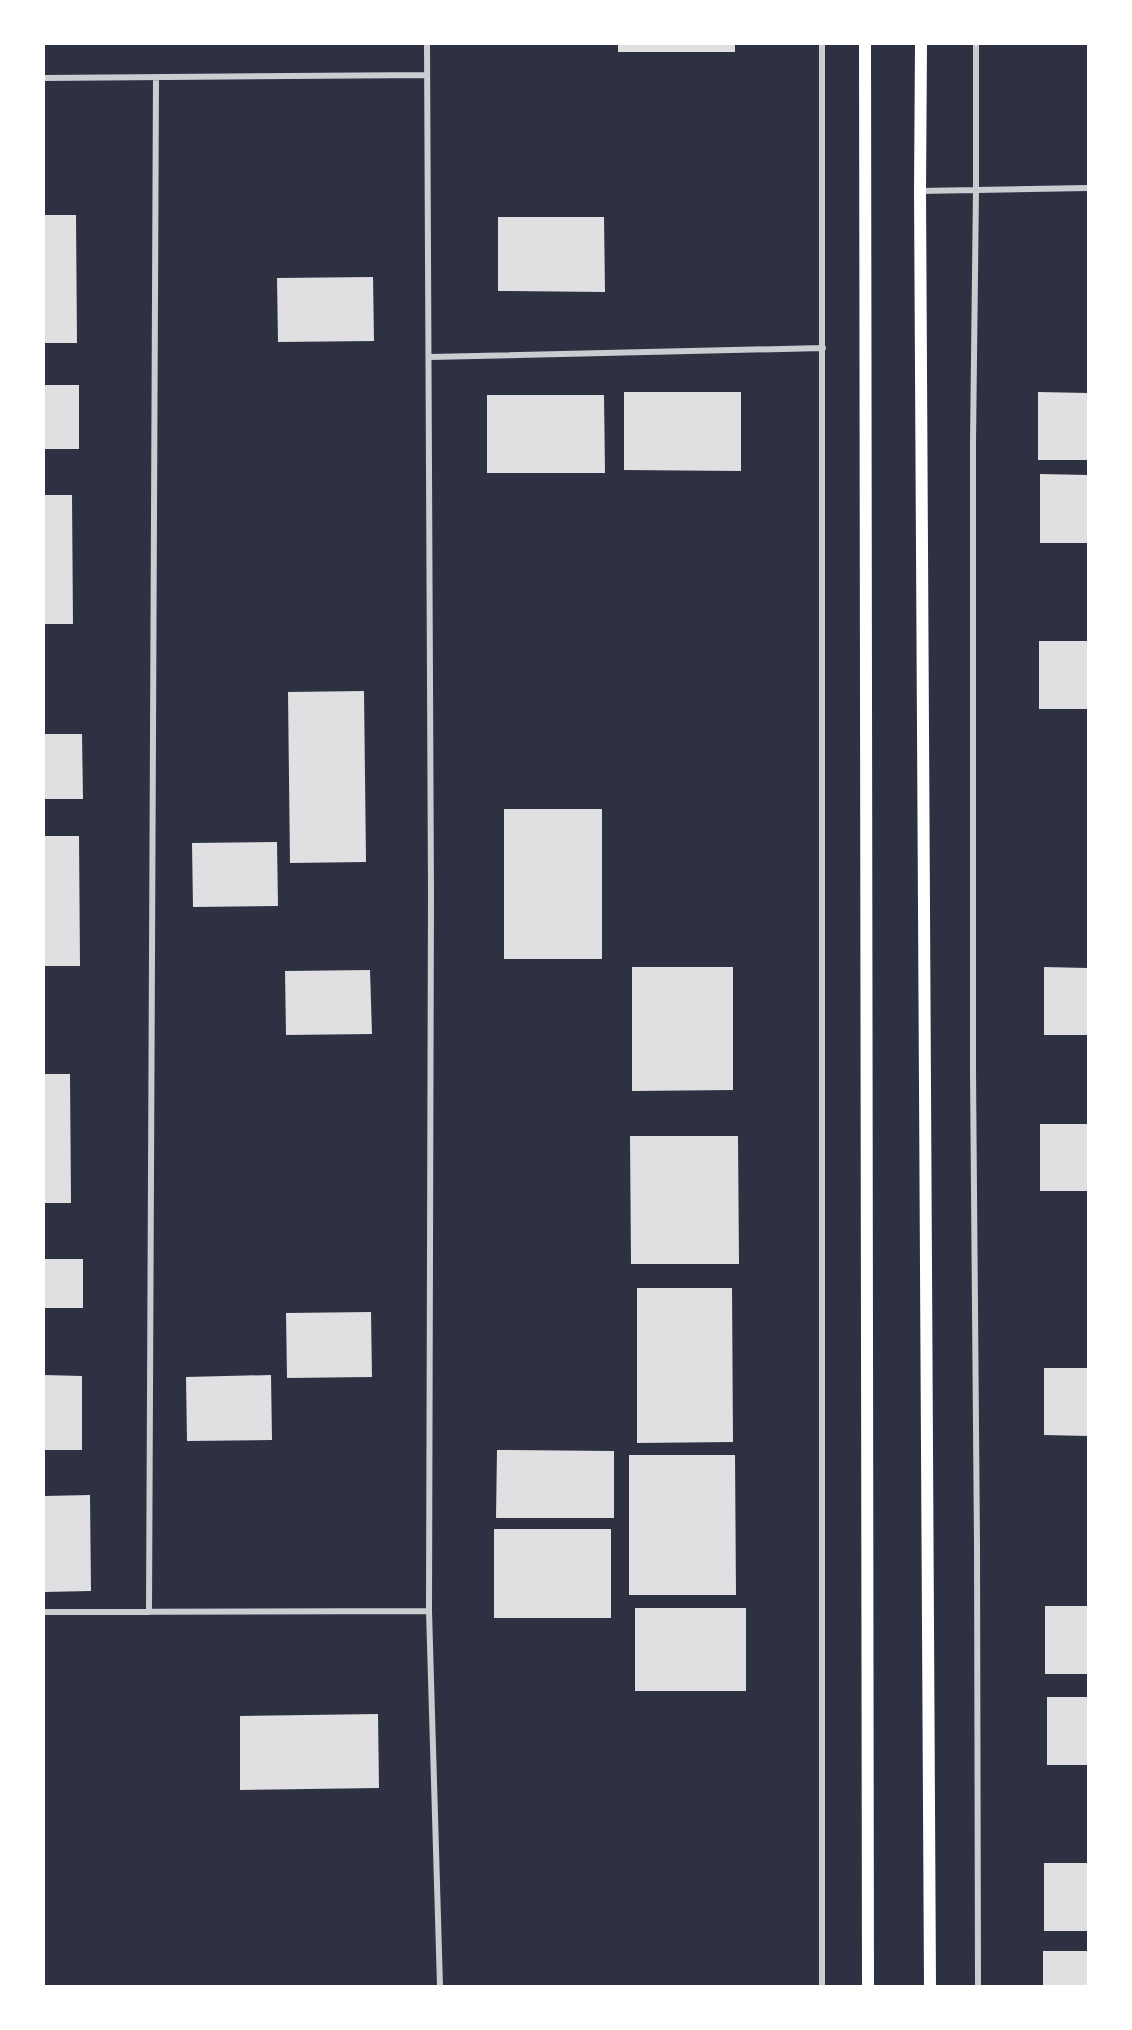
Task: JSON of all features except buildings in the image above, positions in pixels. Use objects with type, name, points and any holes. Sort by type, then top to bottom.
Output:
[{"type":"main road","points":[[865,44],[868,1986]]},
{"type":"main road","points":[[921,44],[930,1986]]},
{"type":"street","points":[[427,44],[431,918],[429,1611],[440,1986]]},
{"type":"street","points":[[822,44],[822,1986]]},
{"type":"street","points":[[976,44],[973,442],[973,1072],[978,1986]]},
{"type":"street","points":[[44,78],[427,75]]},
{"type":"street","points":[[149,1612],[156,77]]},
{"type":"street","points":[[920,191],[1089,188]]},
{"type":"street","points":[[430,357],[823,348]]},
{"type":"street","points":[[44,1612],[429,1611]]}]
